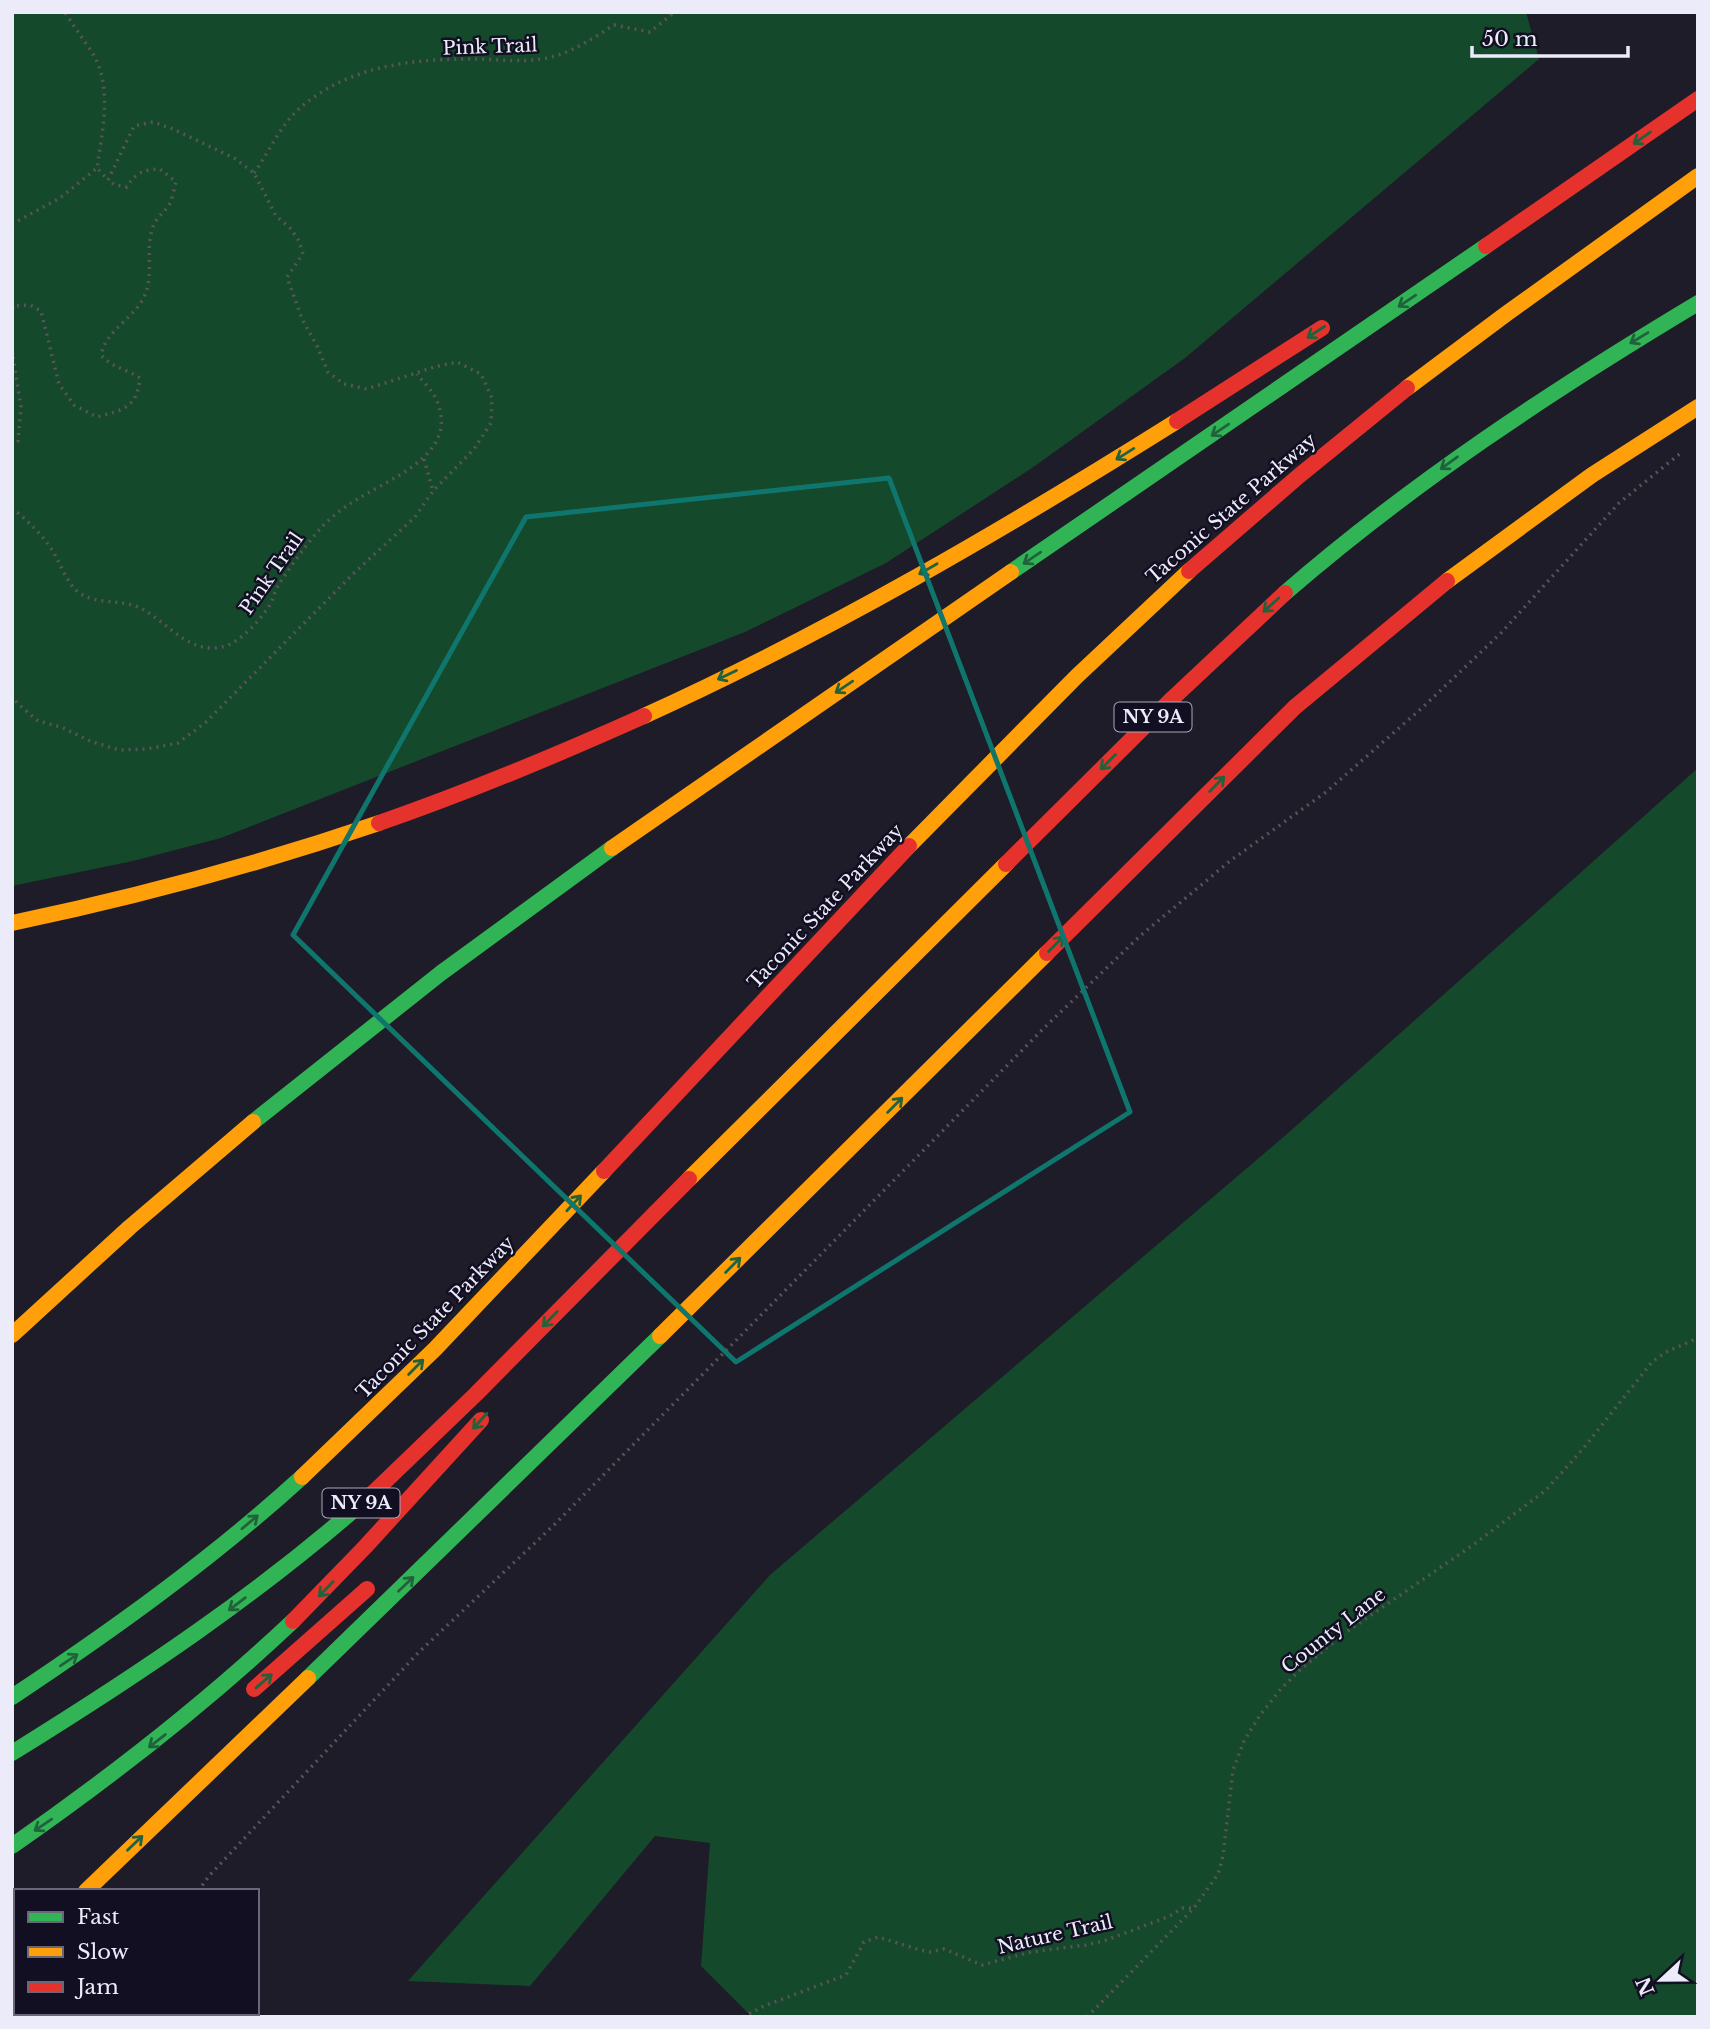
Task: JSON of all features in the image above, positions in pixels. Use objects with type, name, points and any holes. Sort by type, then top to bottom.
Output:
[{"type":"main road","points":[[12,1335],[138,1221],[255,1121],[385,1016],[508,923],[686,796],[1698,99]]},
{"type":"main road","name":"Taconic State Parkway","points":[[12,1698],[181,1578],[289,1489],[365,1419],[986,767],[1074,677],[1158,598],[1288,485],[1395,398],[1698,176]]},
{"type":"main road","points":[[1424,268],[1464,262]]},
{"type":"main road","name":"NY 9A","points":[[12,1753],[133,1678],[188,1640],[241,1602],[333,1528],[467,1404],[667,1201],[1158,713],[1279,598],[1338,548],[1462,453],[1578,375],[1698,303]]},
{"type":"main road","points":[[12,923],[164,889],[285,854],[461,793],[609,732],[795,640],[978,541],[1175,423],[1331,322]]},
{"type":"main road","points":[[88,1889],[529,1467],[1295,707],[1403,616],[1537,514],[1698,407]]},
{"type":"main road","points":[[548,1344],[667,1201]]},
{"type":"main road","points":[[493,1476],[685,1313]]},
{"type":"main road","points":[[12,1846],[123,1768],[204,1702],[262,1650],[355,1558],[488,1412]]},
{"type":"main road","points":[[239,1702],[379,1578]]},
{"type":"path","points":[[12,224],[60,198],[97,168],[105,98],[102,78],[94,55],[65,12]]},
{"type":"path","name":"Pink Trail","points":[[254,173],[299,108],[351,77],[382,66],[470,59],[547,58],[582,45],[614,25],[650,32],[671,15],[671,12]]},
{"type":"path","points":[[12,695],[17,703],[38,721],[61,727],[90,741],[119,750],[147,749],[178,743],[206,722],[354,573],[415,517],[433,491],[474,449],[491,423],[492,398],[481,374],[457,362],[367,389],[344,384],[328,372],[302,320],[287,277],[303,254],[299,241],[290,228],[276,216],[254,173],[234,158],[216,151],[196,138],[153,122],[134,126],[108,180]]},
{"type":"path","points":[[12,316],[13,306],[30,305],[41,311],[59,384],[74,405],[97,417],[130,405],[138,394],[140,379],[129,370],[112,367],[101,355],[104,343],[132,315],[143,299],[150,281],[149,245],[152,229],[157,216],[170,204],[176,182],[160,169],[144,170],[134,175],[127,187],[115,185],[97,168]]},
{"type":"path","points":[[12,350],[21,407],[18,440],[12,445]]},
{"type":"path","points":[[417,374],[438,403],[441,422],[437,439],[425,459],[433,491]]},
{"type":"path","points":[[200,1889],[302,1775],[419,1652],[555,1524],[1045,1027],[1140,936],[1230,861],[1326,792],[1423,707],[1501,633],[1619,503],[1688,448]]},
{"type":"path","name":"Pink Trail","points":[[12,509],[37,532],[54,553],[76,590],[86,598],[126,602],[144,610],[177,636],[198,648],[218,649],[237,642],[269,608],[278,586],[314,537],[335,515],[425,459]]},
{"type":"path","name":"County Lane","points":[[1087,2017],[1194,1908],[1218,1874],[1223,1856],[1233,1770],[1244,1741],[1280,1690],[1345,1633],[1546,1489],[1582,1450],[1652,1362],[1666,1352],[1698,1338]]},
{"type":"path","name":"Nature Trail","points":[[743,2017],[764,2006],[846,1975],[864,1942],[878,1937],[930,1952],[944,1949],[982,1965],[1031,1952],[1104,1941],[1170,1916],[1182,1908],[1194,1908]]},
{"type":"highlighted area","points":[[889,478],[1130,1112],[736,1362],[293,935],[526,517]]},
{"type":"green space","points":[[12,12],[1526,12],[1539,59],[1185,358],[1032,468],[886,563],[745,632],[221,838],[133,861],[12,886]]},
{"type":"green space","points":[[1698,768],[1698,2017],[752,2017],[701,1966],[710,1843],[655,1836],[530,1986],[408,1981],[770,1575],[1287,1134]]},
{"type":"traffic: fast","points":[[1011,572],[1486,246]]},
{"type":"traffic: fast","points":[[1285,593],[1383,513],[1485,439],[1590,369],[1698,303]]},
{"type":"traffic: fast","points":[[253,1122],[441,973],[612,848]]},
{"type":"traffic: fast","points":[[308,1678],[660,1336]]},
{"type":"traffic: fast","points":[[12,1697],[161,1593],[233,1537],[302,1477]]},
{"type":"traffic: fast","points":[[12,1753],[106,1694],[243,1599],[372,1494]]},
{"type":"traffic: fast","points":[[12,1846],[157,1739],[293,1621]]},
{"type":"traffic: slow","points":[[1407,388],[1698,176]]},
{"type":"traffic: slow","points":[[1447,581],[1592,475],[1698,407]]},
{"type":"traffic: slow","points":[[644,716],[781,650],[915,578],[1177,421]]},
{"type":"traffic: slow","points":[[909,846],[1077,676],[1189,571]]},
{"type":"traffic: slow","points":[[612,848],[1011,572]]},
{"type":"traffic: slow","points":[[12,923],[197,879],[379,823]]},
{"type":"traffic: slow","points":[[689,1179],[1006,864]]},
{"type":"traffic: slow","points":[[660,1336],[1047,953]]},
{"type":"traffic: slow","points":[[12,1335],[130,1227],[253,1122]]},
{"type":"traffic: slow","points":[[302,1477],[435,1349],[604,1171]]},
{"type":"traffic: slow","points":[[88,1889],[308,1678]]},
{"type":"traffic: jam","points":[[1486,246],[1698,99]]},
{"type":"traffic: jam","points":[[1177,421],[1322,328]]},
{"type":"traffic: jam","points":[[1189,571],[1300,475],[1407,388]]},
{"type":"traffic: jam","points":[[1047,953],[1295,707],[1447,581]]},
{"type":"traffic: jam","points":[[1006,864],[1173,698],[1285,593]]},
{"type":"traffic: jam","points":[[379,823],[513,772],[644,716]]},
{"type":"traffic: jam","points":[[604,1171],[909,846]]},
{"type":"traffic: jam","points":[[372,1494],[476,1394],[689,1179]]},
{"type":"traffic: jam","points":[[293,1621],[481,1420]]},
{"type":"traffic: jam","points":[[254,1689],[367,1589]]}]
